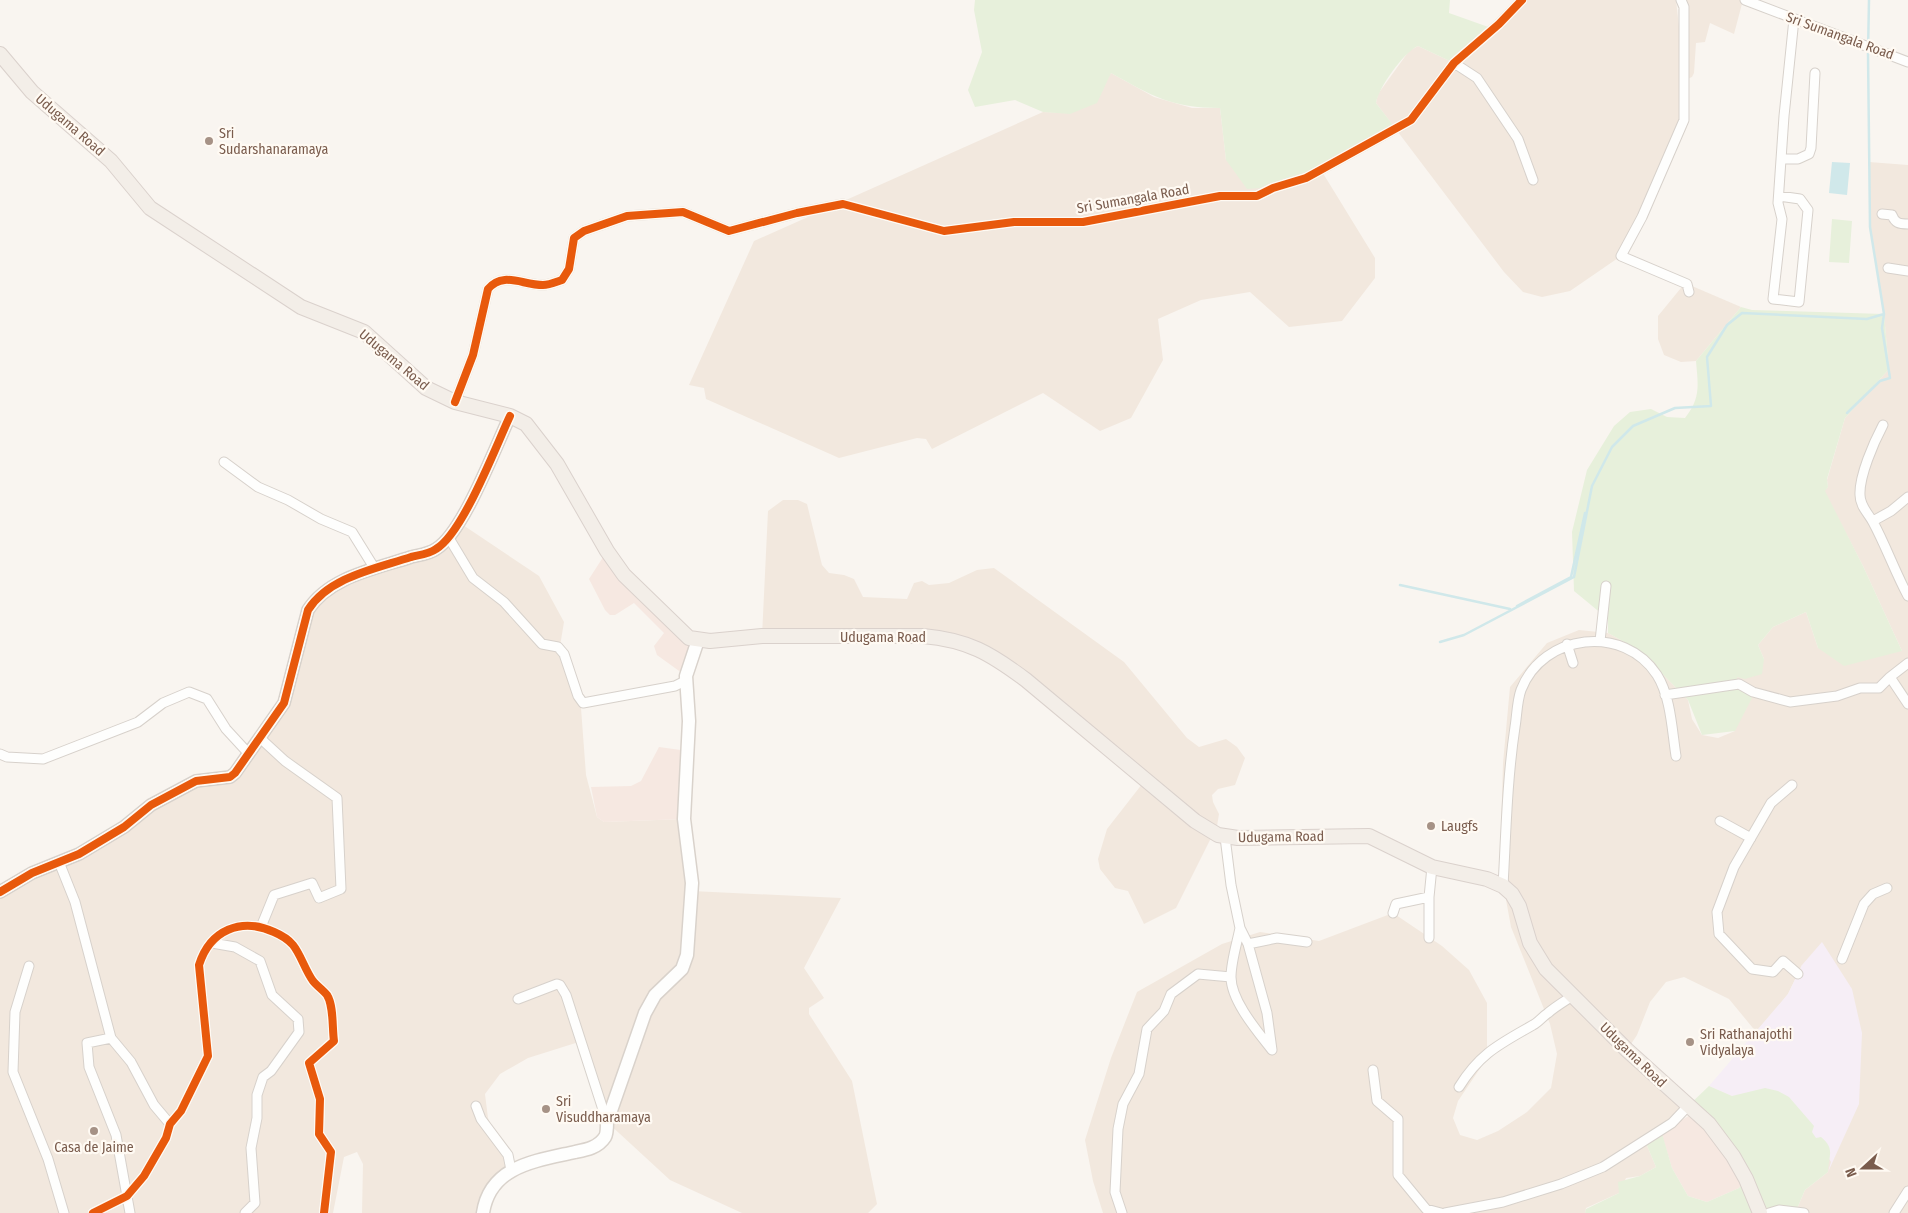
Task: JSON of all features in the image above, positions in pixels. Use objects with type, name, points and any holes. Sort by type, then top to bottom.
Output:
[{"type":"main road","name":"Udugama Road","points":[[0,54],[32,92],[112,161],[150,208],[301,307],[364,332],[414,379],[438,395],[455,402],[510,416],[526,424],[552,458],[607,551],[624,575],[689,638],[710,641],[762,636],[923,636],[949,638],[965,643],[998,659],[1195,822],[1211,832],[1225,837],[1369,836],[1432,867],[1487,879],[1504,886],[1512,894],[1519,906],[1530,943],[1550,974],[1574,995],[1627,1050],[1709,1124],[1733,1156],[1746,1179],[1760,1213]]},
{"type":"main road","points":[[483,1213],[486,1196],[511,1170],[526,1164],[592,1148],[605,1137],[607,1122],[645,1013],[654,995],[682,969],[687,955],[692,883],[684,819],[689,721],[686,676],[698,640]]},
{"type":"street","name":"Sri Sumangala Road","points":[[455,402],[474,355],[488,289],[494,281],[503,279],[544,285],[562,280],[569,269],[574,238],[584,231],[627,216],[682,212],[729,231],[797,213],[843,204],[944,231],[1014,222],[1083,222],[1220,196],[1257,196],[1272,188],[1306,178],[1411,120],[1454,63],[1499,24],[1522,0]]},
{"type":"street","points":[[1681,0],[1684,7],[1684,120],[1642,217],[1621,256],[1687,284],[1689,292]]},
{"type":"street","name":"Sri Sumangala Road","points":[[1744,0],[1908,62]]},
{"type":"street","points":[[1779,196],[1800,199],[1808,210],[1799,302],[1774,299],[1782,219],[1778,203],[1784,116],[1794,20]]},
{"type":"street","points":[[1454,63],[1477,78],[1518,140],[1533,180]]},
{"type":"street","points":[[1782,160],[1798,159],[1809,154],[1811,148],[1815,73]]},
{"type":"street","points":[[1882,214],[1892,215],[1894,221],[1899,224],[1908,224]]},
{"type":"street","points":[[1888,268],[1908,271]]},
{"type":"street","points":[[0,892],[32,873],[79,854],[124,827],[151,805],[196,781],[230,777],[250,754],[284,703],[308,610],[314,600],[321,592],[356,575],[436,550],[450,538],[466,512],[510,416]]},
{"type":"street","points":[[1883,425],[1872,446],[1860,494],[1862,506],[1873,521],[1894,570],[1908,596]]},
{"type":"street","points":[[224,462],[258,486],[288,500],[321,519],[352,532],[375,569]]},
{"type":"street","points":[[1873,521],[1891,511],[1908,497]]},
{"type":"street","points":[[450,538],[473,578],[504,602],[542,644],[558,647],[564,654],[578,696],[583,703],[676,686],[683,682],[686,676]]},
{"type":"street","points":[[1600,641],[1606,586]]},
{"type":"street","points":[[1504,886],[1508,769],[1520,691],[1528,675],[1544,659],[1567,644],[1600,641],[1635,652],[1657,675],[1665,695],[1676,756]]},
{"type":"street","points":[[1567,644],[1573,663]]},
{"type":"street","points":[[1665,695],[1739,684],[1753,692],[1790,702],[1837,696],[1860,688],[1879,688],[1890,676],[1908,663]]},
{"type":"street","points":[[1890,676],[1908,704]]},
{"type":"street","points":[[0,754],[7,757],[43,759],[138,722],[163,703],[188,692],[207,699],[226,729],[250,754]]},
{"type":"street","points":[[260,738],[285,761],[337,798],[341,888],[319,898],[312,884],[274,895],[262,926]]},
{"type":"street","points":[[1792,785],[1771,803],[1734,867],[1717,912],[1719,934],[1752,969],[1773,972],[1783,961],[1798,974]]},
{"type":"street","points":[[1720,821],[1751,838]]},
{"type":"street","points":[[1225,837],[1231,885],[1240,928],[1248,944],[1268,1013],[1272,1050],[1251,1024],[1233,991],[1231,977],[1240,928]]},
{"type":"street","points":[[60,862],[76,902],[111,1038],[131,1062],[154,1105],[170,1124]]},
{"type":"street","points":[[1429,938],[1429,897],[1432,867]]},
{"type":"street","points":[[1842,958],[1864,904],[1873,894],[1887,888]]},
{"type":"street","points":[[1393,913],[1396,904],[1429,897]]},
{"type":"street","points":[[93,1213],[127,1196],[144,1176],[166,1138],[170,1124],[181,1111],[208,1056],[198,965],[202,954],[212,943],[232,926],[243,924],[262,926],[283,936],[292,944],[314,982],[327,996],[330,1004],[334,1040],[309,1063],[320,1099],[319,1134],[330,1152],[324,1213]]},
{"type":"street","points":[[1248,944],[1277,938],[1307,942]]},
{"type":"street","points":[[212,943],[236,947],[260,961],[272,995],[298,1019],[299,1032],[271,1071],[263,1077],[257,1095],[257,1118],[250,1148],[255,1203],[245,1213]]},
{"type":"street","points":[[29,966],[15,1012],[13,1072],[48,1159],[64,1213]]},
{"type":"street","points":[[1122,1213],[1115,1192],[1118,1128],[1123,1104],[1139,1074],[1147,1029],[1164,1011],[1171,994],[1198,974],[1231,977]]},
{"type":"street","points":[[518,999],[557,984],[560,986],[566,995],[607,1122]]},
{"type":"street","points":[[1459,1087],[1471,1069],[1487,1052],[1511,1036],[1535,1024],[1574,995]]},
{"type":"street","points":[[111,1038],[87,1043],[89,1067],[116,1135],[130,1213]]},
{"type":"street","points":[[1373,1070],[1376,1101],[1398,1119],[1398,1175],[1426,1209],[1443,1213],[1503,1202],[1561,1184],[1603,1167],[1672,1123],[1688,1106]]},
{"type":"street","points":[[476,1106],[481,1119],[508,1155],[511,1170]]},
{"type":"street","points":[[1894,1213],[1908,1191]]},
{"type":"street","points":[[1769,1213],[1779,1210],[1804,1213]]},
{"type":"shaded area","points":[[1522,0],[1676,0],[1684,72],[1681,0],[1743,0],[1734,34],[1710,23],[1705,42],[1696,43],[1694,73],[1692,77],[1685,80],[1684,120],[1621,256],[1570,291],[1542,297],[1523,292],[1504,272],[1376,103],[1378,94],[1409,51],[1418,46],[1454,63]]},
{"type":"shaded area","points":[[1111,73],[1154,97],[1192,108],[1220,108],[1226,160],[1321,170],[1375,258],[1375,278],[1342,321],[1289,327],[1250,292],[1201,300],[1158,319],[1163,360],[1131,418],[1100,431],[1043,393],[932,449],[926,439],[917,438],[839,458],[706,399],[704,388],[689,385],[754,241],[1043,112],[1070,113]]},
{"type":"shaded area","points":[[1869,162],[1908,165],[1908,1213],[1804,1213],[1796,1211],[1805,1190],[1828,1172],[1802,965],[1788,994],[1757,1033],[1729,999],[1684,977],[1666,982],[1650,1002],[1637,1035],[1627,1050],[1688,1106],[1645,1141],[1656,1167],[1640,1176],[1626,1178],[1619,1193],[1586,1208],[1585,1213],[1103,1213],[1093,1181],[1085,1140],[1111,1058],[1137,992],[1222,944],[1260,932],[1319,941],[1393,913],[1442,946],[1469,970],[1487,1003],[1487,1052],[1481,1067],[1458,1101],[1453,1118],[1460,1135],[1477,1140],[1498,1131],[1527,1112],[1551,1088],[1557,1054],[1550,1024],[1511,927],[1500,867],[1503,763],[1510,687],[1547,643],[1579,630],[1608,633],[1639,650],[1688,700],[1692,719],[1702,735],[1718,738],[1735,731],[1737,677],[1764,659],[1758,645],[1773,627],[1806,612],[1818,648],[1902,651],[1863,566],[1824,491],[1828,487],[1827,480],[1845,418],[1889,369],[1884,314],[1870,227]]},
{"type":"shaded area","points":[[1685,283],[1741,307],[1696,361],[1681,362],[1664,355],[1658,339],[1658,316]]},
{"type":"shaded area","points":[[783,500],[798,500],[807,504],[822,565],[829,573],[844,575],[854,579],[863,597],[907,599],[914,583],[922,581],[929,585],[949,583],[977,570],[994,568],[1124,662],[1187,738],[1199,747],[1226,739],[1237,747],[1245,758],[1235,785],[1218,789],[1212,795],[1219,814],[1217,826],[1176,908],[1144,924],[1128,891],[1115,888],[1100,869],[1098,859],[1107,829],[1146,779],[1086,731],[965,643],[762,636],[768,511]]},
{"type":"shaded area","points":[[460,523],[539,576],[564,622],[559,652],[581,708],[586,775],[597,817],[604,822],[684,819],[692,891],[841,898],[804,968],[824,998],[809,1008],[809,1014],[852,1081],[877,1204],[868,1213],[742,1213],[670,1180],[607,1122],[582,1041],[528,1058],[500,1074],[485,1094],[488,1118],[511,1170],[483,1213],[362,1213],[363,1164],[357,1152],[344,1157],[333,1213],[0,1213],[0,892],[79,854],[196,781],[230,777],[284,703],[308,610],[321,593],[436,550]]},
{"type":"shaded area","points":[[607,551],[698,640],[686,676],[657,655],[654,646],[664,633],[634,603],[615,615],[610,615],[605,610],[589,579]]},
{"type":"shaded area","points":[[659,747],[688,751],[684,819],[604,822],[597,817],[591,787],[631,786],[641,781]]},
{"type":"shaded area","points":[[1822,942],[1852,989],[1862,1033],[1859,1104],[1828,1172],[1831,1162],[1812,1132],[1747,1094],[1732,1096],[1709,1086],[1788,994],[1802,965]]},
{"type":"shaded area","points":[[1692,1114],[1716,1141],[1742,1183],[1739,1188],[1707,1202],[1688,1196],[1672,1168],[1661,1132]]},
{"type":"green space","points":[[975,0],[1450,0],[1449,13],[1494,29],[1454,63],[1418,46],[1399,63],[1382,88],[1376,103],[1396,129],[1284,186],[1247,189],[1226,160],[1220,108],[1188,106],[1175,103],[1151,94],[1111,73],[1097,103],[1070,114],[1043,112],[1015,100],[975,107],[968,90],[982,52],[974,10]]},
{"type":"green space","points":[[1832,219],[1852,221],[1849,263],[1829,262]]},
{"type":"green space","points":[[1741,307],[1752,310],[1884,314],[1889,369],[1845,418],[1827,479],[1828,487],[1825,491],[1863,566],[1902,651],[1844,666],[1818,648],[1806,612],[1773,627],[1758,645],[1764,659],[1762,674],[1745,679],[1737,677],[1737,682],[1752,698],[1735,731],[1702,735],[1688,700],[1639,650],[1608,633],[1608,619],[1574,591],[1572,532],[1587,470],[1614,426],[1630,412],[1651,409],[1667,417],[1685,418],[1696,398],[1698,384],[1696,361]]},
{"type":"green space","points":[[1709,1086],[1732,1096],[1765,1088],[1778,1091],[1789,1097],[1814,1126],[1812,1132],[1816,1138],[1821,1137],[1826,1141],[1830,1149],[1828,1172],[1805,1190],[1796,1211],[1769,1213],[1585,1213],[1586,1209],[1619,1193],[1618,1182],[1640,1176],[1656,1167],[1645,1141],[1661,1130],[1672,1168],[1688,1196],[1707,1202],[1739,1188],[1746,1179],[1688,1106]]},
{"type":"water","points":[[1832,162],[1850,163],[1847,195],[1829,193]]},
{"type":"waterway","points":[[1847,413],[1880,381],[1890,378],[1882,328],[1884,314],[1870,227],[1869,0]]},
{"type":"waterway","points":[[1440,642],[1464,635],[1574,577],[1592,486],[1612,447],[1633,426],[1675,408],[1711,406],[1707,357],[1727,325],[1742,313],[1867,319],[1884,314]]},
{"type":"waterway","points":[[1517,606],[1571,577],[1585,513]]},
{"type":"waterway","points":[[1400,585],[1510,609]]},
{"type":"cycle path","points":[[455,402],[473,355],[488,289],[494,284],[506,280],[543,285],[562,280],[569,269],[574,238],[584,231],[627,216],[683,212],[729,231],[797,213],[843,204],[944,231],[1014,222],[1083,222],[1220,196],[1257,196],[1273,188],[1306,178],[1411,120],[1454,63],[1499,24],[1522,0]]},
{"type":"cycle path","points":[[0,892],[32,873],[79,854],[124,827],[151,805],[196,781],[230,777],[235,773],[284,703],[308,610],[328,589],[340,582],[368,570],[430,552],[446,540],[457,526],[478,488],[510,416]]},
{"type":"cycle path","points":[[93,1213],[127,1196],[144,1176],[166,1138],[170,1124],[181,1111],[208,1056],[199,965],[204,953],[219,935],[228,930],[250,926],[274,932],[291,943],[313,981],[327,995],[331,1005],[334,1041],[309,1063],[320,1099],[319,1134],[331,1152],[324,1213]]},
{"type":"place","name":"Sri Sudarshanaramaya","points":[[209,141]]},
{"type":"place","name":"Laugfs","points":[[1431,826]]},
{"type":"place","name":"Sri Rathanajothi Vidyalaya","points":[[1690,1042]]},
{"type":"place","name":"Sri Visuddharamaya","points":[[546,1109]]},
{"type":"place","name":"Casa de Jaime","points":[[94,1131]]}]
